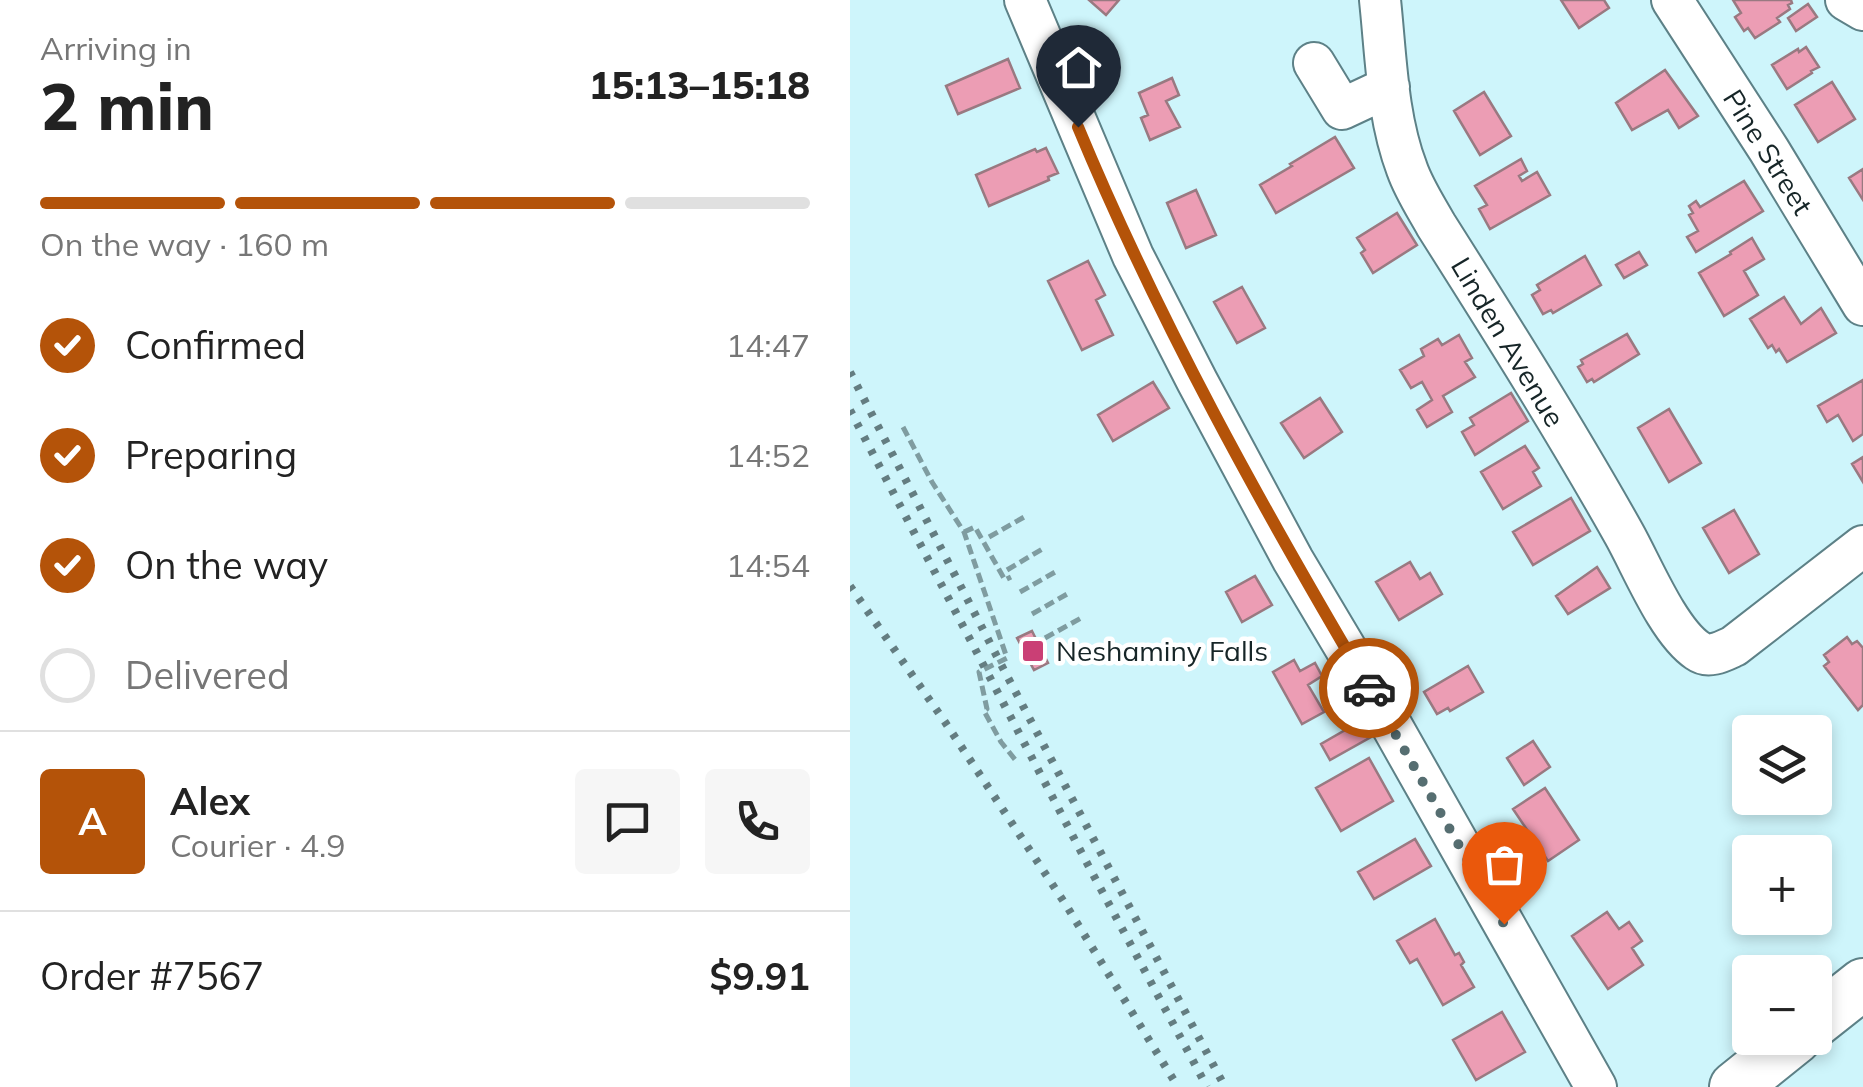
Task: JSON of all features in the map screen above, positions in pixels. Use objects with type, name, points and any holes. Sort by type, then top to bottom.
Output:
[{"type":"main road","points":[[1832,1009],[1863,984]]},
{"type":"main road","points":[[1734,1087],[1774,1055]]},
{"type":"street","points":[[1025,0],[1134,256],[1197,380],[1293,560],[1596,1087]]},
{"type":"street","name":"Linden Avenue","points":[[1380,0],[1389,87],[1408,174],[1624,533],[1663,608],[1684,637],[1706,654],[1734,646],[1863,546]]},
{"type":"street","name":"Pine Street","points":[[1672,0],[1863,306]]},
{"type":"street","points":[[1846,0],[1863,10]]},
{"type":"street","points":[[1314,62],[1342,109],[1389,87]]},
{"type":"path","points":[[904,427],[964,532],[1006,658],[979,672],[987,709],[984,710],[1017,762]]},
{"type":"path","points":[[989,537],[1026,516]]},
{"type":"path","points":[[964,532],[975,526],[1005,580],[1044,548]]},
{"type":"path","points":[[1020,592],[1057,570]]},
{"type":"path","points":[[1032,614],[1069,593]]},
{"type":"path","points":[[1045,638],[1083,617]]},
{"type":"building","points":[[1089,0],[1119,0],[1106,15]]},
{"type":"building","points":[[1561,0],[1604,0],[1609,8],[1579,28]]},
{"type":"building","points":[[1733,0],[1792,3],[1777,18],[1780,22],[1755,38],[1748,28],[1744,31],[1735,17],[1741,13]]},
{"type":"building","points":[[1808,4],[1817,17],[1796,31],[1788,18]]},
{"type":"building","points":[[1806,47],[1819,67],[1787,89],[1772,65]]},
{"type":"building","points":[[1008,59],[1020,88],[958,114],[946,86]]},
{"type":"building","points":[[1665,70],[1698,116],[1679,128],[1668,110],[1632,130],[1616,103]]},
{"type":"building","points":[[1172,78],[1179,95],[1166,101],[1180,127],[1150,140],[1141,118],[1148,115],[1139,93]]},
{"type":"building","points":[[1832,82],[1855,119],[1818,142],[1795,105]]},
{"type":"building","points":[[1484,92],[1511,136],[1480,155],[1454,111]]},
{"type":"building","points":[[1335,137],[1354,168],[1276,213],[1260,185]]},
{"type":"building","points":[[1046,148],[1058,173],[989,206],[976,175],[1035,149],[1037,152]]},
{"type":"building","points":[[1521,159],[1527,171],[1519,176],[1522,181],[1537,172],[1550,195],[1490,229],[1479,209],[1487,205],[1475,186]]},
{"type":"building","points":[[1863,169],[1863,200],[1849,178]]},
{"type":"building","points":[[1744,181],[1763,211],[1696,252],[1687,237],[1698,231],[1689,215],[1693,213],[1689,206],[1696,201],[1700,207]]},
{"type":"building","points":[[1196,190],[1216,235],[1186,248],[1167,203]]},
{"type":"building","points":[[1397,213],[1417,245],[1373,273],[1357,238]]},
{"type":"building","points":[[1752,238],[1764,259],[1744,271],[1758,295],[1724,316],[1699,273]]},
{"type":"building","points":[[1639,252],[1647,265],[1624,278],[1616,265]]},
{"type":"building","points":[[1585,256],[1601,285],[1553,313],[1551,310],[1543,314],[1532,295],[1540,290],[1537,285]]},
{"type":"building","points":[[1088,261],[1105,295],[1096,300],[1113,335],[1082,350],[1048,281]]},
{"type":"building","points":[[1242,287],[1265,328],[1237,343],[1214,302]]},
{"type":"building","points":[[1784,297],[1801,324],[1821,308],[1836,333],[1787,362],[1779,349],[1776,352],[1772,345],[1768,348],[1750,319]]},
{"type":"building","points":[[1627,334],[1639,354],[1594,382],[1587,382],[1578,367],[1583,364],[1581,360]]},
{"type":"building","points":[[1459,335],[1472,358],[1465,362],[1475,377],[1443,396],[1452,412],[1427,427],[1417,410],[1432,400],[1422,382],[1411,388],[1400,370],[1424,356],[1421,349],[1438,339],[1442,345]]},
{"type":"building","points":[[1863,380],[1863,434],[1853,441],[1838,415],[1827,422],[1818,406]]},
{"type":"building","points":[[1153,382],[1169,408],[1113,441],[1098,415]]},
{"type":"building","points":[[1511,393],[1528,421],[1475,455],[1462,432],[1474,425],[1470,418]]},
{"type":"building","points":[[1320,398],[1342,432],[1304,458],[1281,423]]},
{"type":"building","points":[[1669,409],[1701,463],[1669,482],[1638,428]]},
{"type":"building","points":[[1525,446],[1539,468],[1533,472],[1541,486],[1503,509],[1481,472]]},
{"type":"building","points":[[1863,457],[1863,482],[1852,464]]},
{"type":"building","points":[[1571,498],[1590,531],[1533,565],[1513,532]]},
{"type":"building","points":[[1734,510],[1759,554],[1729,573],[1703,528]]},
{"type":"building","points":[[1410,562],[1420,579],[1430,573],[1442,594],[1399,620],[1376,582]]},
{"type":"building","points":[[1597,567],[1610,588],[1568,614],[1556,596]]},
{"type":"building","points":[[1255,576],[1272,605],[1242,622],[1226,592]]},
{"type":"building","points":[[1032,631],[1048,663],[1034,670],[1017,638]]},
{"type":"building","points":[[1847,637],[1863,648],[1863,705],[1858,710],[1824,666],[1829,662],[1824,655]]},
{"type":"building","points":[[1294,660],[1300,671],[1315,663],[1322,676],[1308,685],[1324,712],[1302,724],[1273,672]]},
{"type":"building","points":[[1468,666],[1483,692],[1437,714],[1424,692]]},
{"type":"building","points":[[1361,721],[1371,737],[1330,760],[1321,744]]},
{"type":"building","points":[[1533,741],[1550,767],[1524,785],[1507,758]]},
{"type":"building","points":[[1369,758],[1393,801],[1341,831],[1316,788]]},
{"type":"building","points":[[1545,788],[1579,840],[1548,861],[1513,809]]},
{"type":"building","points":[[1415,839],[1431,866],[1374,899],[1358,872]]},
{"type":"building","points":[[1607,912],[1619,929],[1629,922],[1642,941],[1632,948],[1643,965],[1608,989],[1572,936]]},
{"type":"building","points":[[1435,919],[1455,955],[1459,953],[1464,962],[1461,965],[1474,987],[1443,1005],[1417,959],[1410,963],[1397,941]]},
{"type":"building","points":[[1502,1012],[1525,1052],[1476,1080],[1453,1040]]},
{"type":"railway","points":[[850,372],[1225,1087]]},
{"type":"railway","points":[[850,410],[1207,1087]]},
{"type":"railway","points":[[850,586],[1066,905],[1178,1087]]},
{"type":"way so far","points":[[1369,688],[1504,924]]},
{"type":"place","name":"Neshaminy Falls","points":[[1033,651]]},
{"type":"route","points":[[1078,127],[1134,256],[1197,380],[1293,560],[1369,688]]}]
